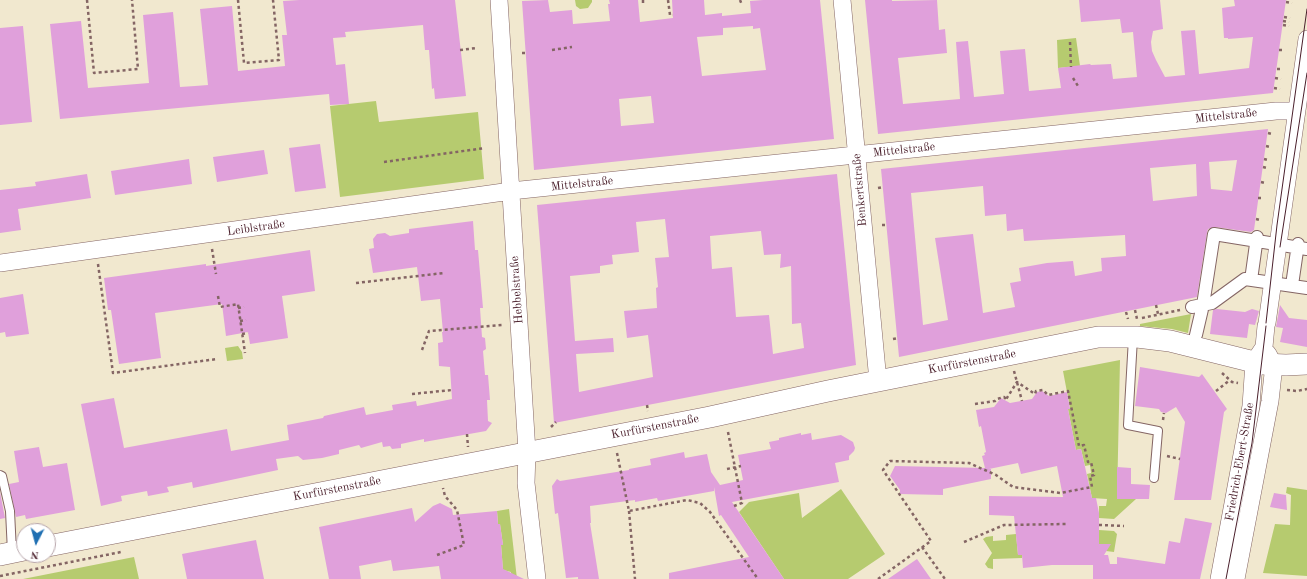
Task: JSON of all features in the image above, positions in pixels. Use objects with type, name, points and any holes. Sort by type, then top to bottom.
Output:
[{"type":"street","name":"Hebbelstraße","points":[[499,0],[527,452],[526,483],[537,579]]},
{"type":"street","name":"Benkertstraße","points":[[842,0],[878,380]]},
{"type":"street","name":"Friedrich-Ebert-Straße","points":[[1219,579],[1251,406],[1263,360],[1272,282],[1305,62],[1307,39]]},
{"type":"street","name":"Mittelstraße","points":[[511,191],[1268,111],[1297,111]]},
{"type":"street","name":"Leiblstraße","points":[[0,264],[511,191]]},
{"type":"street","points":[[1196,335],[1197,306],[1204,286],[1214,234],[1257,239],[1301,247],[1292,285]]},
{"type":"street","points":[[1251,280],[1257,239]]},
{"type":"street","points":[[1197,306],[1212,303],[1245,279],[1307,288]]},
{"type":"street","name":"Kurfürstenstraße","points":[[56,544],[710,417],[878,380],[1098,337],[1128,328],[1170,341],[1263,360],[1307,364]]},
{"type":"street","name":"Friedrich-Ebert-Straße","points":[[1236,579],[1270,401],[1263,360]]},
{"type":"lane","points":[[1128,328],[1128,425],[1158,431],[1154,478]]},
{"type":"lane","points":[[0,475],[2,476],[10,511],[12,553]]},
{"type":"path","points":[[87,0],[94,73],[138,69],[132,0]]},
{"type":"path","points":[[238,0],[244,63],[279,60],[273,0]]},
{"type":"path","points":[[643,0],[644,6]]},
{"type":"path","points":[[668,0],[670,15],[673,15]]},
{"type":"path","points":[[740,0],[742,5]]},
{"type":"path","points":[[1286,2],[1292,3]]},
{"type":"path","points":[[1284,17],[1290,18]]},
{"type":"path","points":[[1283,21],[1289,22]]},
{"type":"path","points":[[1283,25],[1289,26]]},
{"type":"path","points":[[1070,42],[1071,67]]},
{"type":"path","points":[[552,50],[572,47]]},
{"type":"path","points":[[460,50],[477,48]]},
{"type":"path","points":[[1279,50],[1285,50]]},
{"type":"path","points":[[1277,69],[1282,70]]},
{"type":"path","points":[[1073,78],[1078,86]]},
{"type":"path","points":[[1275,78],[1281,79]]},
{"type":"path","points":[[1274,88],[1280,89]]},
{"type":"path","points":[[1268,133],[1272,134]]},
{"type":"path","points":[[1266,146],[1270,147]]},
{"type":"path","points":[[384,162],[485,148]]},
{"type":"path","points":[[1263,167],[1267,168]]},
{"type":"path","points":[[1261,182],[1265,183]]},
{"type":"path","points":[[878,188],[882,187]]},
{"type":"path","points":[[1258,198],[1263,198]]},
{"type":"path","points":[[1256,219],[1260,220]]},
{"type":"path","points":[[210,234],[216,274]]},
{"type":"path","points":[[96,250],[113,373],[217,359]]},
{"type":"path","points":[[356,283],[444,273]]},
{"type":"path","points":[[218,296],[220,307],[238,304],[245,353]]},
{"type":"path","points":[[1156,305],[1158,314]]},
{"type":"path","points":[[1128,328],[1158,314],[1197,306]]},
{"type":"path","points":[[238,308],[244,307]]},
{"type":"path","points":[[1128,328],[1135,310]]},
{"type":"path","points":[[1126,312],[1128,328]]},
{"type":"path","points":[[240,322],[246,320]]},
{"type":"path","points":[[422,350],[429,331],[519,324]]},
{"type":"path","points":[[242,334],[248,333]]},
{"type":"path","points":[[893,339],[898,338]]},
{"type":"path","points":[[1014,368],[1022,401]]},
{"type":"path","points":[[1216,391],[1230,380]]},
{"type":"path","points":[[878,579],[931,542],[883,470],[890,461],[969,463],[996,475],[1014,487],[1060,493],[1092,487],[1090,476],[1094,475],[1091,462],[1088,462],[1084,445],[1079,446],[1068,391],[1048,395],[1043,390],[1036,391],[1035,394],[1017,382]]},
{"type":"path","points":[[975,404],[996,402],[997,399],[1004,397],[1006,400],[1017,382]]},
{"type":"path","points":[[1286,390],[1297,391],[1307,389]]},
{"type":"path","points":[[412,394],[452,390]]},
{"type":"path","points":[[647,405],[648,412]]},
{"type":"path","points":[[551,427],[556,422]]},
{"type":"path","points":[[728,431],[742,503],[734,506]]},
{"type":"path","points":[[467,434],[468,447]]},
{"type":"path","points":[[616,448],[629,511],[635,579]]},
{"type":"path","points":[[727,469],[740,466]]},
{"type":"path","points":[[437,555],[464,545],[457,510],[445,496],[443,486]]},
{"type":"path","points":[[629,511],[687,500],[700,503],[710,512],[758,579]]},
{"type":"path","points":[[964,542],[1004,525],[1065,525]]},
{"type":"path","points":[[1099,525],[1124,526]]},
{"type":"path","points":[[922,547],[945,579]]},
{"type":"path","points":[[0,576],[122,552]]},
{"type":"green space","points":[[575,0],[592,0],[592,2],[588,8],[580,9],[576,6]]},
{"type":"green space","points":[[1076,38],[1080,66],[1058,68],[1057,40]]},
{"type":"green space","points":[[376,101],[379,122],[478,112],[484,179],[340,197],[330,106]]},
{"type":"green space","points":[[1191,314],[1188,333],[1172,329],[1140,326],[1140,324]]},
{"type":"green space","points":[[238,346],[242,352],[243,359],[227,361],[225,348]]},
{"type":"green space","points":[[1120,360],[1117,499],[1136,499],[1114,519],[1099,518],[1099,506],[1106,506],[1107,499],[1092,498],[1087,474],[1091,473],[1090,465],[1085,466],[1081,449],[1076,450],[1068,409],[1070,408],[1063,371]]},
{"type":"green space","points":[[1287,487],[1307,490],[1307,576],[1263,573],[1275,524],[1290,525],[1291,495],[1286,493]]},
{"type":"green space","points":[[841,489],[885,554],[848,579],[784,579],[739,512],[749,502],[799,493],[802,518]]},
{"type":"green space","points":[[509,509],[517,579],[511,579],[511,572],[503,570],[501,545],[503,545],[500,524],[498,524],[497,511]]},
{"type":"green space","points":[[1099,530],[1114,531],[1117,534],[1114,552],[1106,551],[1106,544],[1099,544]]},
{"type":"green space","points":[[1016,534],[1018,555],[1022,555],[1022,558],[993,559],[993,569],[988,568],[985,564],[992,553],[983,539],[993,536],[993,541],[1006,540],[1006,535]]},
{"type":"green space","points":[[134,557],[139,579],[23,579]]},
{"type":"building","points":[[455,0],[466,96],[435,99],[434,88],[432,89],[429,50],[425,50],[423,25],[345,32],[346,37],[333,38],[336,65],[345,64],[349,104],[330,105],[329,94],[60,119],[50,24],[81,21],[88,88],[149,83],[143,15],[173,12],[180,87],[208,85],[200,9],[232,6],[238,71],[285,66],[282,35],[287,35],[283,1]]},
{"type":"building","points":[[548,0],[550,12],[572,10],[573,24],[610,21],[609,0],[638,0],[640,22],[673,18],[672,0],[704,0],[705,15],[722,13],[722,16],[751,13],[750,1],[820,0],[834,139],[534,170],[522,1]],"holes":[[[753,26],[753,29],[760,28],[766,70],[702,76],[697,37],[723,35],[723,28]],[[651,96],[654,123],[621,126],[619,99]]]},
{"type":"building","points":[[865,0],[937,0],[939,30],[945,29],[947,53],[898,58],[903,104],[960,99],[956,42],[968,41],[974,97],[1004,94],[1000,51],[1025,49],[1029,91],[1061,88],[1058,68],[1090,64],[1111,64],[1113,79],[1137,77],[1133,32],[1122,33],[1120,19],[1081,22],[1079,0],[1160,0],[1163,29],[1153,31],[1151,42],[1152,51],[1165,77],[1185,75],[1181,31],[1195,30],[1199,74],[1249,68],[1253,37],[1224,38],[1222,8],[1235,6],[1234,0],[1286,0],[1273,93],[878,134]]},
{"type":"building","points":[[23,26],[32,122],[0,125],[0,28]]},
{"type":"building","points":[[1268,129],[1254,230],[1251,232],[1215,227],[1208,229],[1197,297],[899,357],[881,169]],"holes":[[[1237,160],[1232,191],[1211,189],[1209,162]],[[1196,164],[1197,196],[1153,201],[1150,168]],[[983,186],[985,216],[1006,214],[1007,231],[1023,229],[1024,241],[1125,235],[1126,256],[1101,258],[1102,271],[1075,276],[1073,261],[1047,263],[1019,268],[1021,281],[1010,283],[1015,307],[983,313],[973,234],[935,238],[948,320],[923,325],[911,193]]]},
{"type":"building","points":[[320,144],[326,188],[295,192],[289,148]]},
{"type":"building","points":[[264,150],[268,174],[217,182],[213,157]]},
{"type":"building","points":[[189,159],[192,184],[115,195],[111,171]]},
{"type":"building","points":[[87,174],[91,198],[18,209],[21,230],[0,233],[0,190],[36,186],[35,182]]},
{"type":"building","points":[[837,174],[856,365],[554,423],[537,205]],"holes":[[[665,219],[669,257],[655,258],[658,287],[656,288],[657,308],[624,311],[627,338],[648,335],[653,377],[579,392],[576,354],[614,352],[613,338],[575,341],[570,276],[600,273],[600,266],[613,264],[612,255],[639,252],[636,222]],[[761,231],[764,255],[781,254],[780,268],[791,266],[792,324],[801,323],[804,348],[773,354],[769,315],[736,317],[732,267],[712,269],[710,236]]]},
{"type":"building","points":[[473,221],[475,250],[478,250],[483,308],[480,308],[482,337],[485,338],[486,349],[483,351],[485,375],[488,375],[490,400],[487,400],[488,421],[492,423],[486,431],[424,442],[424,439],[401,444],[401,448],[392,449],[390,446],[383,447],[382,442],[361,448],[359,445],[339,450],[339,454],[322,458],[303,460],[298,456],[276,459],[278,470],[193,488],[192,482],[167,487],[169,492],[148,496],[147,491],[121,496],[122,501],[101,506],[81,404],[114,398],[124,448],[227,429],[231,451],[289,440],[287,425],[323,418],[324,416],[364,407],[366,415],[393,410],[392,405],[416,401],[417,406],[452,399],[450,367],[439,366],[438,343],[443,342],[440,299],[421,301],[417,267],[373,273],[369,249],[374,248],[373,239],[377,234],[385,233],[390,236],[409,233],[409,229]]},
{"type":"building","points":[[310,250],[315,291],[282,296],[288,338],[250,344],[248,332],[226,336],[222,304],[155,313],[161,358],[119,364],[111,310],[108,310],[104,278],[206,264],[206,266]]},
{"type":"building","points":[[23,294],[29,334],[6,337],[5,332],[0,333],[0,298]]},
{"type":"building","points":[[1280,305],[1289,318],[1307,320],[1307,347],[1280,342],[1283,328],[1276,327]]},
{"type":"building","points":[[1217,309],[1245,312],[1252,309],[1259,311],[1255,325],[1249,324],[1247,338],[1210,334],[1213,310]]},
{"type":"building","points":[[1140,367],[1199,377],[1202,374],[1227,409],[1224,412],[1211,500],[1174,500],[1185,422],[1176,407],[1166,413],[1161,412],[1159,409],[1135,406]]},
{"type":"building","points":[[1042,391],[1049,396],[1067,392],[1070,409],[1068,409],[1076,450],[1081,449],[1092,498],[1096,498],[1099,513],[1099,544],[1111,544],[1104,555],[1108,555],[1110,564],[1117,564],[1117,557],[1165,564],[1169,541],[1180,543],[1185,518],[1212,523],[1200,579],[1093,579],[1093,565],[1052,565],[1023,568],[1022,555],[1018,555],[1014,516],[989,515],[989,496],[1063,497],[1057,466],[1021,474],[1018,463],[989,469],[991,469],[991,479],[943,489],[943,495],[900,494],[900,490],[890,476],[895,466],[985,468],[982,456],[985,455],[984,453],[986,452],[976,410],[994,407],[1001,398],[1010,403],[1032,399],[1037,392]]},
{"type":"building","points":[[801,433],[801,435],[811,433],[812,440],[841,435],[853,442],[855,448],[849,456],[849,460],[835,463],[839,482],[732,502],[784,579],[669,579],[669,573],[749,557],[721,515],[719,516],[714,487],[714,491],[658,501],[657,498],[635,502],[635,500],[590,506],[590,523],[599,579],[578,579],[578,577],[566,578],[558,513],[555,514],[552,486],[557,479],[560,481],[629,470],[651,465],[650,459],[684,452],[685,458],[707,454],[711,472],[720,485],[743,480],[738,455],[771,449],[769,442]]},
{"type":"building","points":[[39,447],[43,467],[67,463],[75,510],[26,519],[25,515],[16,517],[9,484],[19,482],[14,451]]},
{"type":"building","points":[[1117,467],[1131,468],[1131,484],[1150,485],[1149,499],[1117,499]]},
{"type":"building","points":[[0,492],[5,518],[0,519]]},
{"type":"building","points":[[1274,493],[1286,495],[1287,510],[1270,507]]},
{"type":"building","points":[[440,503],[452,509],[453,515],[497,511],[498,524],[500,524],[503,545],[501,545],[503,569],[524,579],[441,579],[439,566],[393,571],[391,560],[359,566],[361,579],[329,579],[319,527],[412,508],[415,522],[433,506]]},
{"type":"building","points":[[256,540],[264,579],[187,579],[182,554]]},
{"type":"building","points":[[917,559],[931,579],[888,579]]},
{"type":"tram line","points":[[1266,323],[1277,225],[1307,9]]},
{"type":"tram line","points":[[1280,247],[1307,73]]},
{"type":"tram line","points":[[1226,579],[1252,443],[1266,326]]}]
